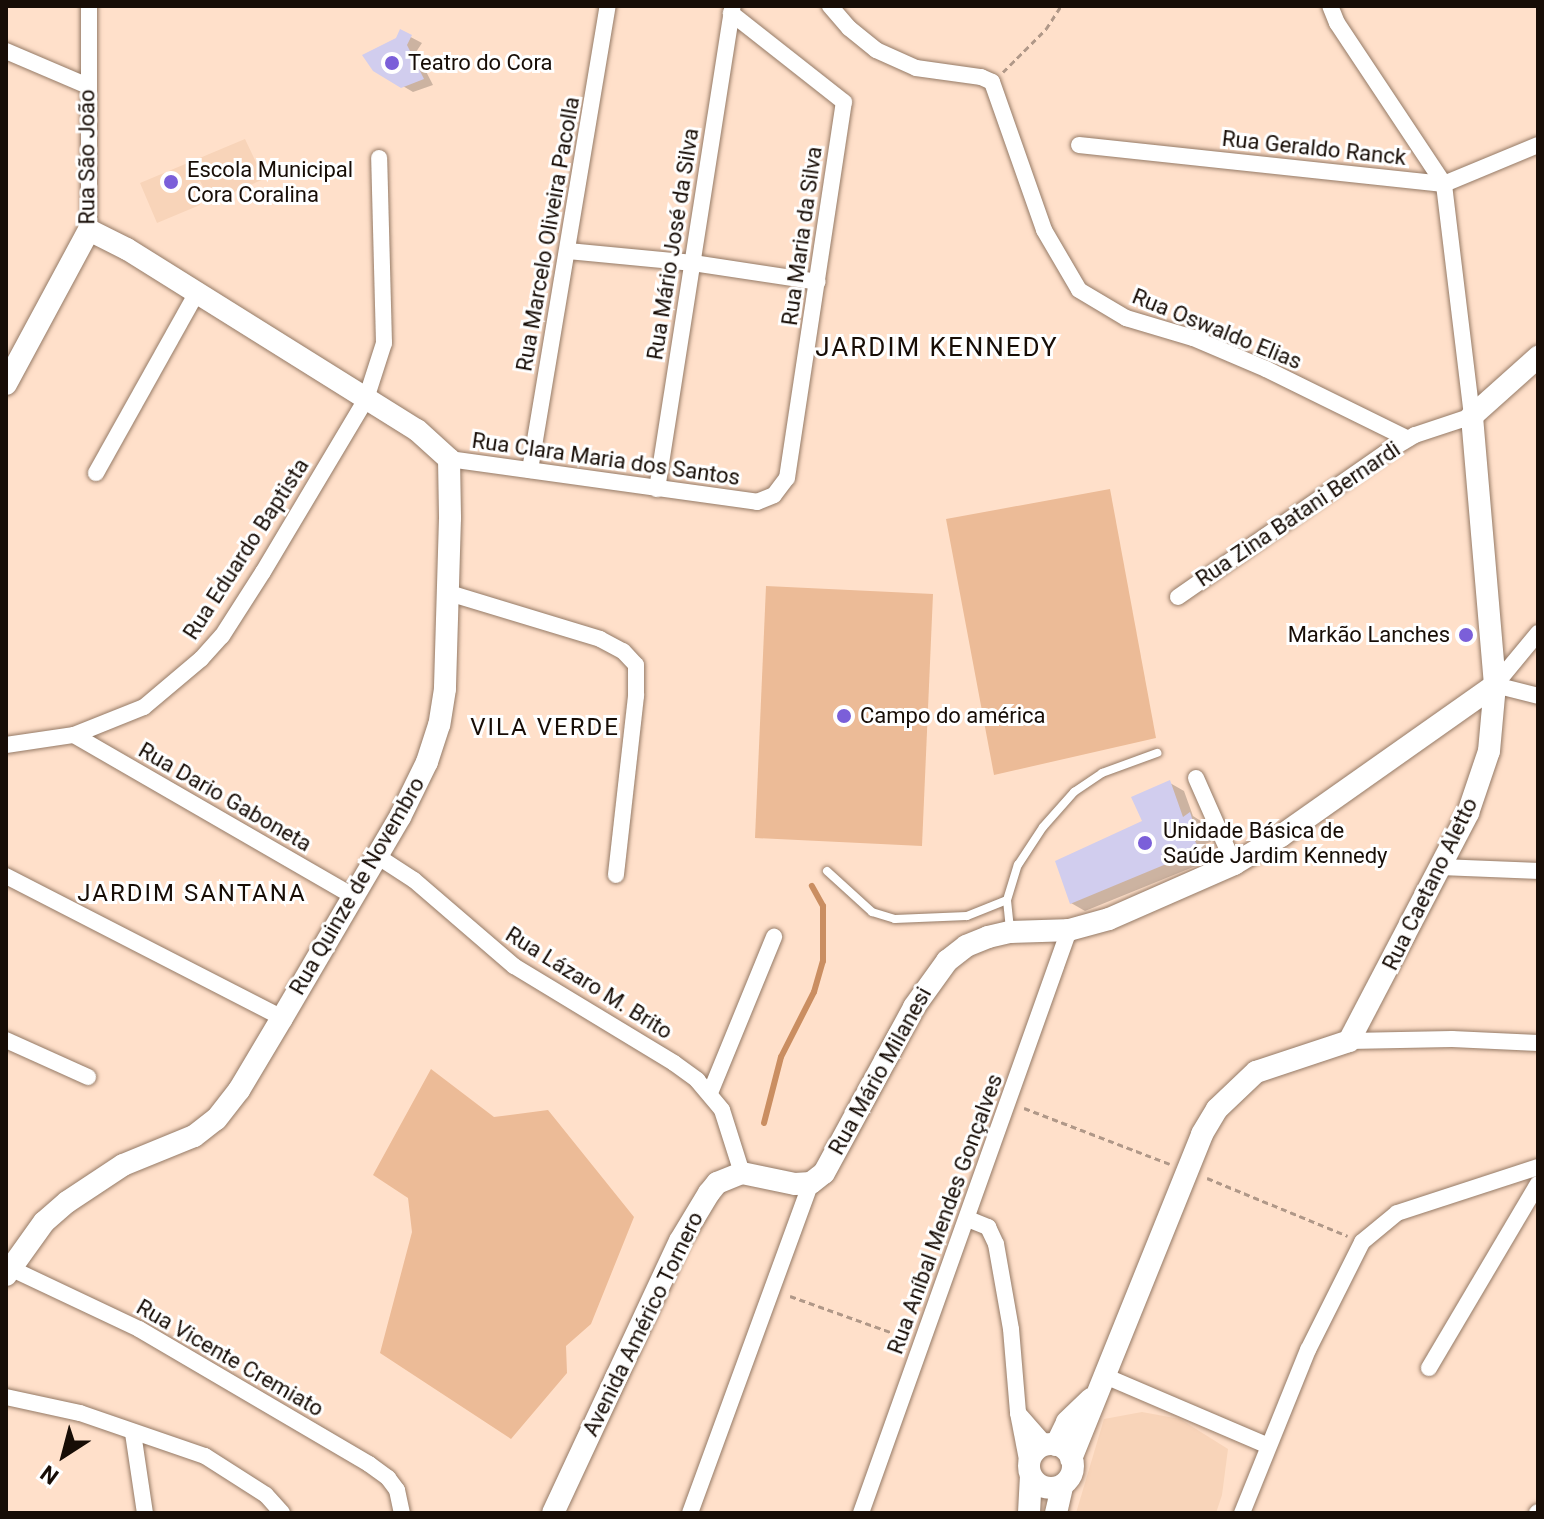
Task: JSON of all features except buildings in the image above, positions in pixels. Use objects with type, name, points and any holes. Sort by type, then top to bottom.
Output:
[{"type":"street","name":"Rua São João","points":[[7,379],[89,230],[89,6]]},
{"type":"street","name":"Rua Marcelo Oliveira Pacolla","points":[[530,470],[608,6]]},
{"type":"street","points":[[830,6],[849,28],[876,50],[916,68],[981,77],[992,82]]},
{"type":"street","name":"Rua Caetano Aletto","points":[[1330,6],[1337,23],[1444,184],[1472,416],[1495,685],[1489,751],[1468,813],[1349,1041]]},
{"type":"street","name":"Rua Mário José da Silva","points":[[657,489],[732,10]]},
{"type":"street","name":"Rua Maria da Silva","points":[[732,10],[844,102],[787,478],[774,495],[757,502]]},
{"type":"street","points":[[6,51],[88,86]]},
{"type":"street","name":"Rua Oswaldo Elias","points":[[992,82],[1044,230],[1079,290],[1126,318],[1193,338],[1266,369],[1408,439]]},
{"type":"street","name":"Rua Geraldo Ranck","points":[[1079,145],[1444,184],[1538,145]]},
{"type":"street","name":"Rua Eduardo Baptista","points":[[6,745],[74,735],[144,707],[201,659],[222,636],[263,572],[366,399],[384,343],[379,158]]},
{"type":"street","points":[[89,230],[197,292],[417,430],[449,459]]},
{"type":"street","points":[[568,251],[693,263],[818,282]]},
{"type":"street","points":[[96,473],[197,292]]},
{"type":"street","name":"Rua Zina Batani Bernardi","points":[[1178,597],[1263,535],[1408,439],[1472,416],[1538,357]]},
{"type":"street","name":"Rua Clara Maria dos Santos","points":[[449,459],[757,502]]},
{"type":"street","name":"Rua Quinze de Novembro","points":[[8,1272],[44,1222],[86,1188],[123,1165],[194,1136],[216,1119],[239,1090],[377,856],[427,762],[439,725],[445,689],[449,593],[449,459]]},
{"type":"street","points":[[449,593],[600,639],[623,651],[636,665],[636,696],[616,875]]},
{"type":"street","name":"Rua Mário Milanesi","points":[[690,1513],[811,1183],[824,1173],[932,978],[966,946],[1010,932],[1069,930],[1109,919],[1234,864],[1281,836],[1495,685],[1538,633]]},
{"type":"street","points":[[1495,685],[1538,696]]},
{"type":"street","name":"Rua Dario Gaboneta","points":[[74,735],[353,896]]},
{"type":"street","points":[[1196,778],[1234,864]]},
{"type":"street","name":"Rua Lázaro M. Brito","points":[[377,856],[414,880],[514,966],[674,1063],[710,1093],[722,1110],[742,1173]]},
{"type":"street","points":[[1442,867],[1538,871]]},
{"type":"street","points":[[6,876],[282,1018]]},
{"type":"street","name":"Rua Aníbal Mendes Gonçalves","points":[[861,1513],[1069,930]]},
{"type":"street","points":[[710,1093],[774,937]]},
{"type":"street","points":[[1058,1449],[1067,1422],[1100,1386],[1202,1134],[1217,1109],[1256,1072],[1349,1041],[1452,1039],[1538,1043]]},
{"type":"street","points":[[6,1040],[88,1077]]},
{"type":"street","points":[[1242,1513],[1333,1296],[1362,1242],[1397,1213],[1538,1167]]},
{"type":"street","points":[[742,1173],[795,1184],[811,1183]]},
{"type":"street","name":"Avenida Américo Tornero","points":[[553,1513],[680,1241],[717,1183],[742,1173]]},
{"type":"street","points":[[1429,1368],[1538,1184]]},
{"type":"street","points":[[968,1219],[988,1227],[996,1244],[1011,1329],[1018,1413],[1029,1471],[1029,1513]]},
{"type":"street","name":"Rua Vicente Cremiato","points":[[8,1272],[139,1329],[369,1464],[388,1478],[397,1490],[402,1513]]},
{"type":"street","points":[[1100,1386],[1268,1446]]},
{"type":"street","points":[[10,1400],[80,1413],[205,1456],[266,1495],[282,1513]]},
{"type":"street","points":[[1018,1413],[1058,1449],[1070,1479],[1062,1486],[1050,1489],[1039,1486],[1029,1471]]},
{"type":"street","points":[[133,1433],[145,1513]]},
{"type":"street","points":[[1029,1471],[1037,1448],[1058,1449]]},
{"type":"street","points":[[1056,1513],[1062,1486]]},
{"type":"lane","points":[[1010,932],[1007,900],[1018,865],[1043,827],[1074,792],[1102,773],[1157,753]]},
{"type":"lane","points":[[827,871],[872,912],[895,919],[967,916],[1007,900]]},
{"type":"path","points":[[992,82],[1046,29],[1061,6]]},
{"type":"path","points":[[773,1290],[922,1343]]},
{"type":"shaded area","name":"Escola Municipal Cora Coralina","points":[[245,139],[264,179],[211,202],[200,181],[193,186],[200,205],[157,223],[140,183]]},
{"type":"shaded area","points":[[1110,489],[1156,738],[994,775],[946,519]]},
{"type":"shaded area","name":"Campo do américa","points":[[766,586],[933,594],[922,846],[755,838]]},
{"type":"shaded area","points":[[431,1069],[494,1117],[548,1110],[634,1217],[591,1324],[566,1346],[567,1373],[511,1439],[380,1353],[412,1232],[408,1198],[373,1175]]},
{"type":"shaded area","points":[[1142,1412],[1180,1419],[1228,1449],[1222,1495],[1216,1513],[1076,1513],[1104,1419]]},
{"type":"waterway","points":[[764,1123],[781,1057],[814,992],[823,961],[823,906],[812,886]]},
{"type":"place","name":"Teatro do Cora","points":[[392,63]]},
{"type":"place","name":"Escola Municipal Cora Coralina","points":[[171,182]]},
{"type":"place","name":"Markão Lanches","points":[[1466,635]]},
{"type":"place","name":"Campo do américa","points":[[844,716]]},
{"type":"place","name":"Unidade Básica de Saúde Jardim Kennedy","points":[[1145,843]]},
{"type":"district","name":"JARDIM KENNEDY","points":[[937,348]]},
{"type":"district","name":"VILA VERDE","points":[[545,728]]},
{"type":"district","name":"JARDIM SANTANA","points":[[192,894]]}]
